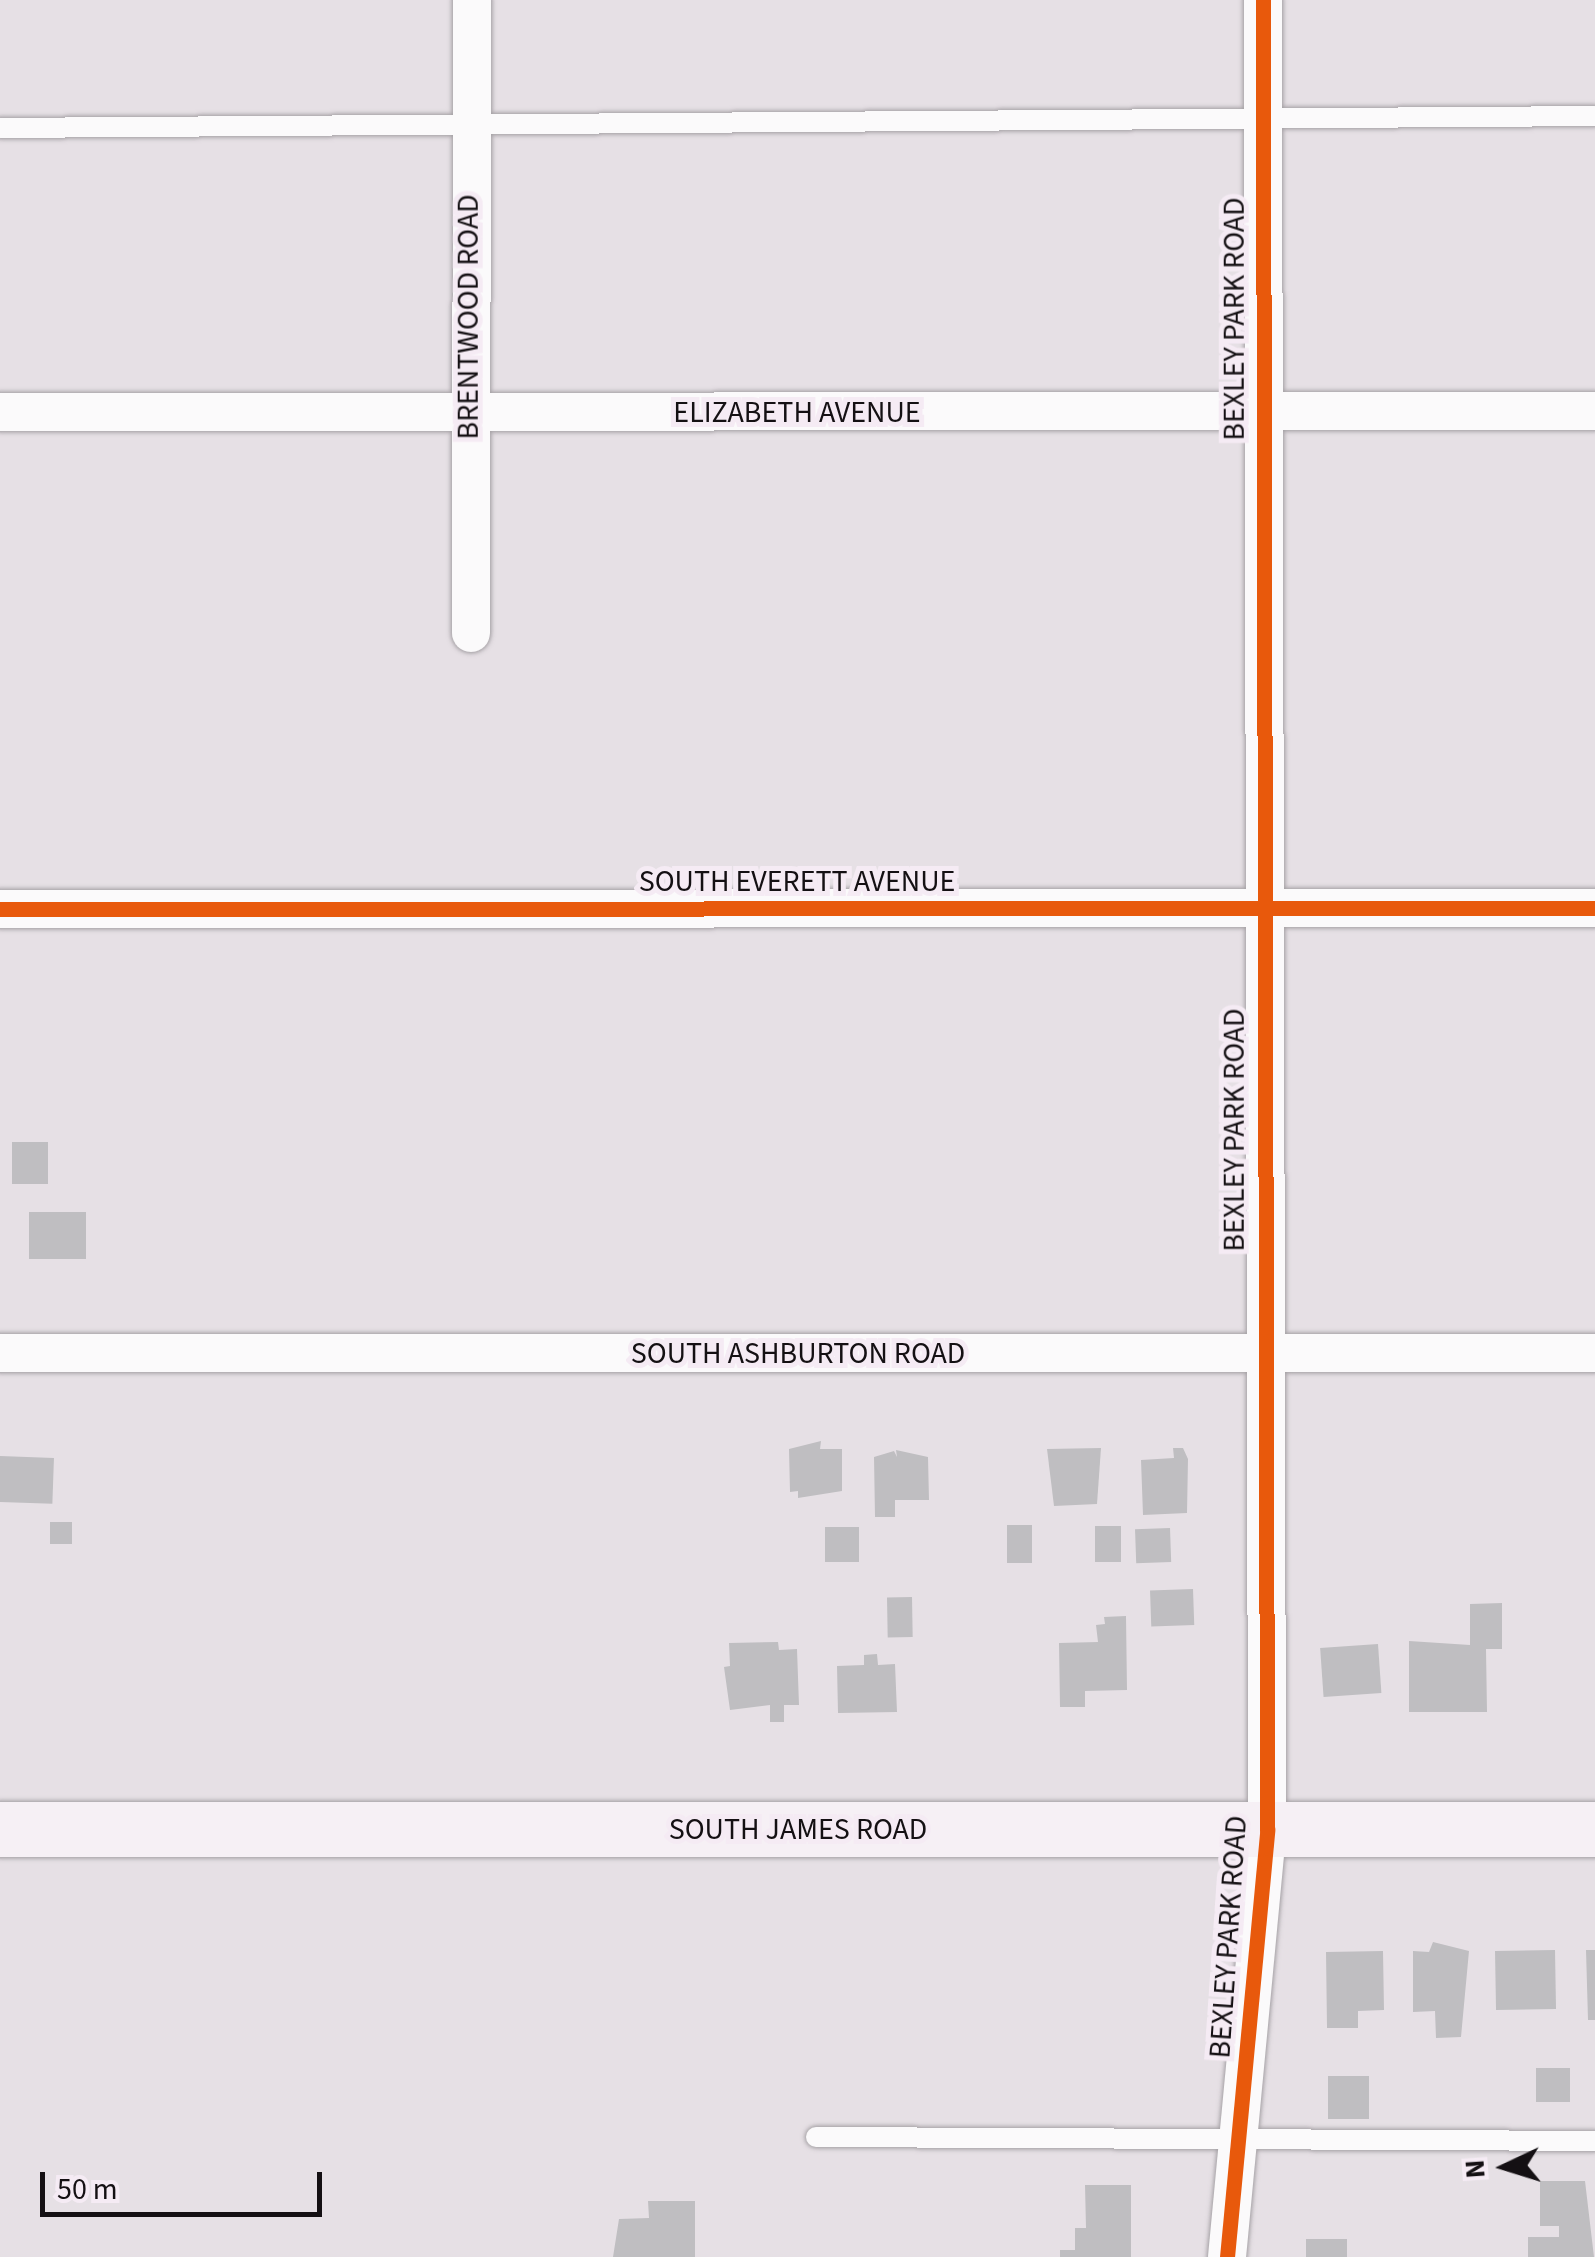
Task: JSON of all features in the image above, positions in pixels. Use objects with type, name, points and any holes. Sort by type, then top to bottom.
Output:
[{"type":"main road","name":"SOUTH JAMES ROAD","points":[[0,1829],[1595,1828]]},
{"type":"street","name":"BRENTWOOD ROAD","points":[[471,633],[468,414],[472,0]]},
{"type":"street","name":"BEXLEY PARK ROAD","points":[[1227,2257],[1267,1830],[1261,909],[1263,0]]},
{"type":"street","name":"ELIZABETH AVENUE","points":[[0,412],[1595,411]]},
{"type":"street","name":"SOUTH EVERETT AVENUE","points":[[0,909],[1595,908]]},
{"type":"street","name":"SOUTH ASHBURTON ROAD","points":[[0,1354],[1595,1353]]},
{"type":"lane","points":[[0,128],[1595,116]]},
{"type":"lane","points":[[816,2137],[1595,2141]]},
{"type":"building","points":[[12,1142],[48,1142],[48,1184],[12,1184]]},
{"type":"building","points":[[29,1212],[86,1212],[86,1259],[29,1259]]},
{"type":"building","points":[[821,1441],[820,1449],[842,1449],[842,1491],[798,1498],[798,1491],[790,1492],[789,1449]]},
{"type":"building","points":[[1101,1448],[1097,1504],[1054,1506],[1047,1449]]},
{"type":"building","points":[[1173,1448],[1183,1448],[1188,1459],[1187,1513],[1143,1515],[1141,1460],[1174,1458]]},
{"type":"building","points":[[896,1450],[928,1457],[929,1500],[895,1500],[895,1517],[875,1517],[874,1457],[894,1451],[897,1457]]},
{"type":"building","points":[[0,1456],[54,1458],[52,1504],[0,1502]]},
{"type":"building","points":[[50,1522],[72,1522],[72,1544],[50,1544]]},
{"type":"building","points":[[1007,1525],[1032,1525],[1032,1563],[1007,1563]]},
{"type":"building","points":[[1095,1526],[1121,1526],[1121,1562],[1095,1562]]},
{"type":"building","points":[[825,1527],[859,1527],[859,1562],[825,1562]]},
{"type":"building","points":[[1170,1528],[1171,1562],[1136,1563],[1135,1529]]},
{"type":"building","points":[[1193,1589],[1194,1625],[1151,1626],[1150,1591]]},
{"type":"building","points":[[887,1597],[912,1597],[913,1637],[888,1637]]},
{"type":"building","points":[[1502,1603],[1502,1649],[1486,1649],[1487,1712],[1409,1712],[1409,1641],[1470,1645],[1470,1604]]},
{"type":"building","points":[[1126,1616],[1127,1690],[1085,1691],[1085,1707],[1060,1707],[1059,1643],[1098,1642],[1096,1625],[1105,1624],[1104,1617]]},
{"type":"building","points":[[778,1642],[779,1650],[797,1649],[799,1705],[784,1705],[784,1722],[770,1722],[770,1705],[730,1710],[724,1667],[730,1666],[729,1643]]},
{"type":"building","points":[[1378,1644],[1381,1693],[1324,1697],[1320,1648]]},
{"type":"building","points":[[877,1654],[878,1665],[895,1664],[897,1712],[838,1713],[837,1666],[864,1665],[864,1655]]},
{"type":"building","points":[[1433,1942],[1469,1951],[1461,2037],[1436,2038],[1435,2011],[1413,2012],[1413,1951],[1429,1952]]},
{"type":"building","points":[[1555,1950],[1556,2009],[1496,2010],[1495,1951]]},
{"type":"building","points":[[1586,1950],[1595,1950],[1595,2020],[1588,2020]]},
{"type":"building","points":[[1383,1951],[1384,2010],[1358,2011],[1358,2028],[1327,2028],[1326,1952]]},
{"type":"building","points":[[1536,2068],[1570,2068],[1570,2102],[1536,2102]]},
{"type":"building","points":[[1328,2076],[1369,2076],[1369,2119],[1328,2119]]},
{"type":"building","points":[[1540,2181],[1585,2181],[1594,2257],[1528,2257],[1528,2237],[1559,2237],[1559,2226],[1540,2226]]},
{"type":"building","points":[[1085,2185],[1131,2185],[1131,2257],[1060,2257],[1060,2250],[1075,2250],[1075,2228],[1086,2228]]},
{"type":"building","points":[[648,2201],[695,2201],[695,2257],[613,2257],[619,2219],[649,2218]]},
{"type":"building","points":[[1306,2239],[1347,2239],[1347,2257],[1306,2257]]},
{"type":"cycle path","points":[[1227,2257],[1267,1830],[1263,0]]},
{"type":"cycle path","points":[[0,909],[1595,908]]}]
